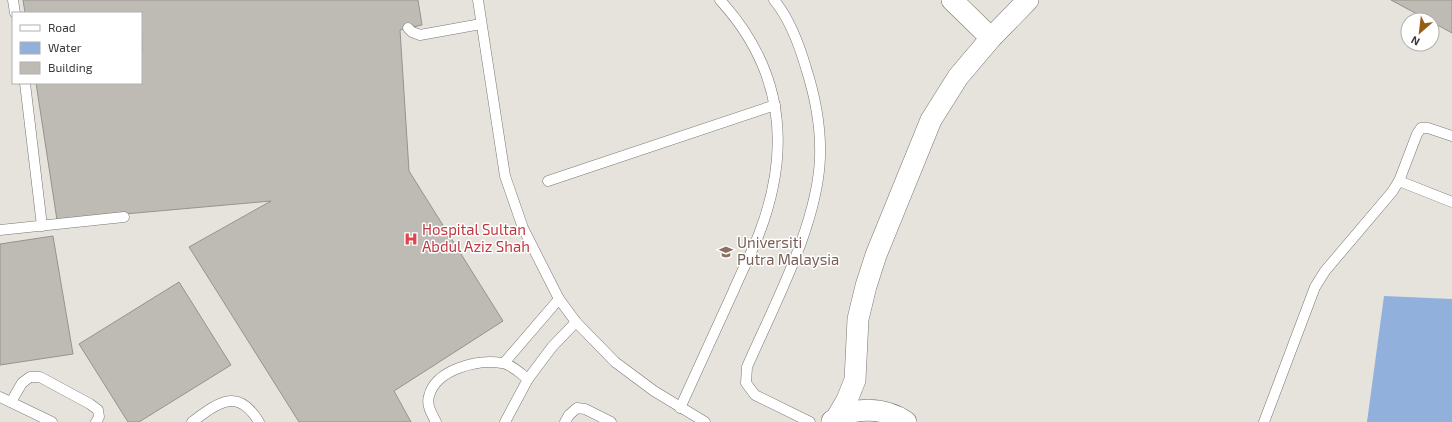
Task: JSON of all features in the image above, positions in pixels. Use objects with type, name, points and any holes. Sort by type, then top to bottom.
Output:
[{"type":"street","points":[[952,0],[990,38]]},
{"type":"street","points":[[833,419],[847,400],[855,380],[858,319],[876,255],[931,120],[958,77],[990,38],[1028,0]]},
{"type":"street","points":[[855,380],[865,397],[878,411]]},
{"type":"street","points":[[833,419],[856,411],[878,411],[899,417],[906,422]]},
{"type":"lane","points":[[12,0],[15,12]]},
{"type":"lane","points":[[478,0],[505,176],[523,228],[559,299],[576,322],[615,362],[654,391],[705,422]]},
{"type":"lane","points":[[680,408],[759,234],[775,179],[778,148],[777,118],[772,89],[761,58],[747,34],[720,0]]},
{"type":"lane","points":[[774,0],[781,9],[799,45],[810,82],[818,117],[820,157],[812,209],[794,262],[747,367],[746,383],[755,395],[810,422]]},
{"type":"lane","points":[[408,28],[412,32],[420,35],[481,24]]},
{"type":"lane","points":[[25,84],[42,226]]},
{"type":"lane","points":[[548,181],[775,105]]},
{"type":"lane","points":[[1264,422],[1315,287],[1325,271],[1392,192],[1399,181],[1417,134],[1421,128],[1428,128],[1452,136]]},
{"type":"lane","points":[[1399,181],[1452,202]]},
{"type":"lane","points":[[0,230],[124,217]]},
{"type":"lane","points":[[504,363],[559,299]]},
{"type":"lane","points":[[506,422],[528,379],[552,347],[576,322]]},
{"type":"lane","points":[[436,422],[429,409],[428,396],[434,385],[453,371],[465,365],[478,362],[504,363],[528,379]]},
{"type":"lane","points":[[11,402],[22,382],[30,377],[40,377],[90,404],[98,410],[99,417],[96,422]]},
{"type":"lane","points":[[0,397],[52,422]]},
{"type":"lane","points":[[192,422],[228,400],[240,402],[252,409],[259,422]]},
{"type":"lane","points":[[565,422],[569,415],[577,408],[585,409],[611,422]]},
{"type":"water","points":[[1384,296],[1452,299],[1452,422],[1367,422]]},
{"type":"building","points":[[23,0],[418,0],[422,25],[400,30],[409,171],[503,321],[394,391],[411,422],[299,422],[189,247],[271,201],[57,220],[36,84],[142,84],[142,12],[25,12]]},
{"type":"building","points":[[1391,0],[1452,0],[1452,33],[1440,26],[1440,12],[1413,12]]},
{"type":"building","points":[[53,236],[73,354],[0,365],[0,244]]},
{"type":"building","points":[[179,282],[231,365],[139,422],[128,422],[79,344]]},
{"type":"place","name":"Hospital Sultan Abdul Aziz Shah","points":[[411,239]]},
{"type":"place","name":"Universiti Putra Malaysia","points":[[726,252]]}]
